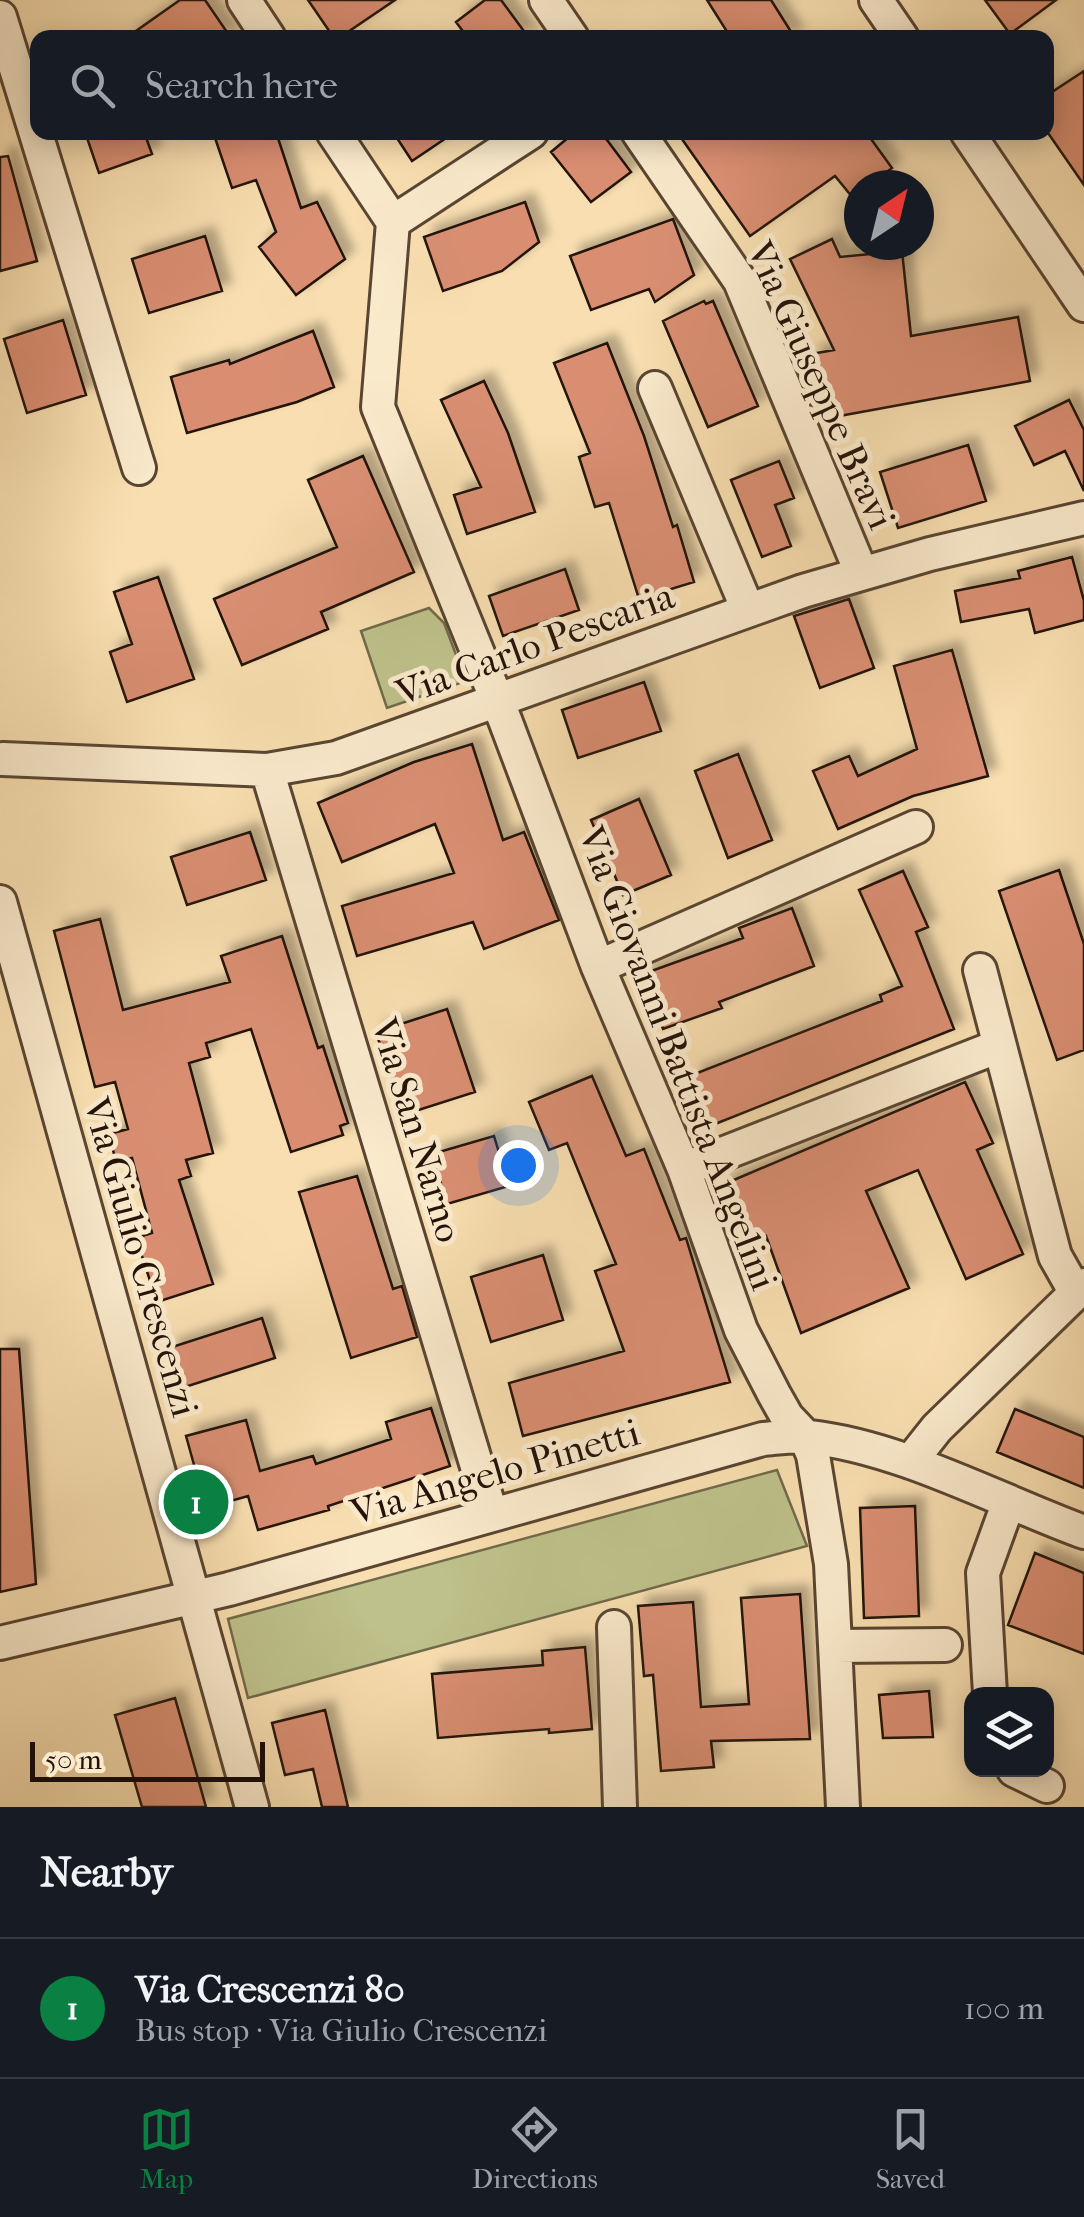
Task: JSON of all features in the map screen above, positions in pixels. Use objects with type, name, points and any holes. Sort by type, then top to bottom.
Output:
[{"type":"street","points":[[244,0],[264,30]]},
{"type":"street","points":[[546,0],[567,30]]},
{"type":"street","points":[[876,0],[897,30]]},
{"type":"street","points":[[0,17],[30,114]]},
{"type":"street","points":[[38,140],[139,468]]},
{"type":"street","points":[[338,140],[393,222],[519,140]]},
{"type":"street","name":"Via Giuseppe Bravi","points":[[643,140],[740,281],[861,572]]},
{"type":"street","points":[[972,140],[1084,305]]},
{"type":"street","name":"Via Giovanni Battista Angelini","points":[[393,222],[378,407],[598,968],[684,1168],[742,1330],[774,1394],[804,1436],[813,1456],[831,1564],[843,1807]]},
{"type":"street","points":[[655,388],[748,610]]},
{"type":"street","name":"Via Carlo Pescaria","points":[[1,756],[267,770],[336,758],[861,572],[1084,518]]},
{"type":"street","name":"Via San Narno","points":[[267,770],[490,1513]]},
{"type":"street","points":[[598,968],[916,828]]},
{"type":"street","name":"Via Giulio Crescenzi","points":[[0,902],[252,1807]]},
{"type":"street","points":[[910,1462],[937,1428],[1080,1289],[1054,1256],[980,970]]},
{"type":"street","points":[[684,1168],[999,1046]]},
{"type":"street","name":"Via Angelo Pinetti","points":[[0,1643],[194,1597],[762,1439],[804,1436],[856,1445],[910,1462],[1084,1532]]},
{"type":"street","points":[[990,1687],[984,1573],[1008,1504]]},
{"type":"street","points":[[614,1627],[620,1807]]},
{"type":"street","points":[[836,1646],[945,1645]]},
{"type":"street","points":[[1029,1777],[1048,1786]]},
{"type":"green space","points":[[429,608],[444,623],[466,681],[387,708],[361,631]]},
{"type":"green space","points":[[777,1470],[807,1546],[248,1698],[228,1619]]},
{"type":"building","points":[[180,0],[205,0],[226,30],[137,30]]},
{"type":"building","points":[[308,0],[395,0],[351,30],[329,30]]},
{"type":"building","points":[[485,0],[501,0],[523,30],[462,30],[456,22]]},
{"type":"building","points":[[707,0],[771,0],[790,30],[726,30]]},
{"type":"building","points":[[985,0],[1056,0],[1015,30],[1007,30]]},
{"type":"building","points":[[1084,71],[1084,185],[1053,140],[1054,91]]},
{"type":"building","points":[[88,140],[147,140],[152,154],[99,173]]},
{"type":"building","points":[[216,140],[279,140],[301,208],[317,202],[345,259],[296,295],[259,247],[276,232],[256,180],[232,188]]},
{"type":"building","points":[[398,140],[443,140],[412,161]]},
{"type":"building","points":[[565,140],[607,140],[631,172],[591,202],[551,152]]},
{"type":"building","points":[[683,140],[872,140],[892,168],[844,170],[844,187],[835,176],[750,236]]},
{"type":"building","points":[[8,156],[37,261],[0,271],[0,157]]},
{"type":"building","points":[[525,202],[539,242],[502,271],[443,291],[424,237]]},
{"type":"building","points":[[673,219],[694,275],[655,302],[649,289],[591,310],[570,256]]},
{"type":"building","points":[[205,236],[222,291],[149,313],[132,259]]},
{"type":"building","points":[[832,239],[844,260],[903,260],[911,336],[1018,317],[1030,381],[823,419],[811,354],[834,350],[790,259]]},
{"type":"building","points":[[704,301],[713,301],[758,406],[708,427],[663,321]]},
{"type":"building","points":[[63,320],[86,395],[27,413],[4,339]]},
{"type":"building","points":[[313,331],[334,387],[297,402],[187,433],[171,377],[229,360],[230,364]]},
{"type":"building","points":[[607,343],[644,436],[673,527],[677,525],[694,582],[639,599],[609,503],[595,507],[579,457],[590,453],[554,363]]},
{"type":"building","points":[[484,381],[508,433],[535,512],[467,534],[454,495],[481,487],[441,400]]},
{"type":"building","points":[[1069,400],[1084,430],[1084,491],[1065,451],[1034,465],[1015,426]]},
{"type":"building","points":[[968,445],[986,501],[898,528],[880,472]]},
{"type":"building","points":[[363,456],[414,572],[321,612],[328,629],[242,665],[214,599],[337,547],[308,480]]},
{"type":"building","points":[[779,461],[794,498],[775,505],[791,546],[762,557],[731,480]]},
{"type":"building","points":[[1072,557],[1084,601],[1084,620],[1035,633],[1029,609],[961,622],[955,591],[1020,578],[1018,571]]},
{"type":"building","points":[[565,569],[579,610],[503,636],[489,596]]},
{"type":"building","points":[[158,577],[194,679],[127,702],[110,652],[132,644],[114,592]]},
{"type":"building","points":[[849,599],[874,668],[820,688],[794,616]]},
{"type":"building","points":[[952,650],[988,776],[913,796],[838,829],[813,771],[849,756],[858,776],[917,749],[894,666]]},
{"type":"building","points":[[644,682],[661,731],[578,758],[562,710]]},
{"type":"building","points":[[472,744],[503,840],[524,832],[559,920],[484,949],[473,922],[357,956],[342,906],[454,873],[435,824],[342,862],[318,803],[414,762]]},
{"type":"building","points":[[738,754],[772,840],[728,858],[695,771]]},
{"type":"building","points":[[639,799],[671,875],[623,895],[591,820]]},
{"type":"building","points":[[250,832],[266,880],[187,905],[171,857]]},
{"type":"building","points":[[1059,870],[1084,944],[1084,1050],[1057,1060],[999,891]]},
{"type":"building","points":[[903,871],[928,927],[916,932],[954,1029],[710,1126],[692,1075],[882,1001],[880,995],[902,986],[859,890]]},
{"type":"building","points":[[792,908],[814,966],[719,1002],[722,1008],[663,1029],[643,974],[743,938],[739,928]]},
{"type":"building","points":[[100,919],[123,1010],[230,982],[221,956],[282,936],[318,1048],[323,1046],[348,1123],[340,1126],[343,1135],[291,1152],[251,1029],[206,1043],[210,1057],[189,1063],[213,1153],[186,1160],[191,1176],[179,1180],[213,1284],[157,1302],[136,1238],[152,1233],[132,1158],[116,1162],[109,1134],[128,1129],[115,1082],[95,1087],[54,931]]},
{"type":"building","points":[[447,1009],[475,1092],[403,1115],[376,1032]]},
{"type":"building","points":[[592,1076],[626,1156],[644,1149],[680,1240],[686,1238],[730,1382],[523,1436],[509,1383],[624,1351],[595,1271],[616,1264],[567,1143],[549,1150],[529,1102]]},
{"type":"building","points":[[965,1082],[993,1143],[977,1150],[1023,1254],[966,1279],[918,1170],[866,1191],[909,1288],[801,1333],[766,1236],[746,1244],[722,1185]]},
{"type":"building","points":[[494,1136],[509,1186],[447,1204],[432,1154]]},
{"type":"building","points":[[357,1176],[393,1289],[402,1286],[417,1337],[351,1358],[299,1192]]},
{"type":"building","points":[[543,1255],[563,1320],[491,1342],[471,1277]]},
{"type":"building","points":[[262,1318],[275,1358],[182,1388],[169,1348]]},
{"type":"building","points":[[0,1349],[19,1349],[36,1584],[0,1592]]},
{"type":"building","points":[[431,1408],[450,1466],[328,1506],[329,1510],[258,1530],[248,1496],[206,1508],[186,1436],[246,1420],[260,1471],[313,1456],[316,1464],[391,1439],[386,1422]]},
{"type":"building","points":[[1015,1409],[1084,1437],[1084,1488],[997,1452]]},
{"type":"building","points":[[915,1506],[919,1616],[864,1618],[860,1508]]},
{"type":"building","points":[[1035,1553],[1084,1573],[1084,1654],[1008,1625]]},
{"type":"building","points":[[800,1594],[810,1739],[711,1741],[714,1767],[661,1771],[653,1675],[644,1676],[638,1606],[693,1602],[701,1707],[749,1704],[741,1598]]},
{"type":"building","points":[[585,1647],[592,1729],[438,1738],[432,1674],[543,1665],[542,1651]]},
{"type":"building","points":[[929,1691],[933,1737],[883,1738],[879,1695]]},
{"type":"building","points":[[175,1698],[206,1807],[142,1807],[115,1715]]},
{"type":"building","points":[[325,1710],[348,1807],[322,1807],[313,1769],[285,1775],[272,1723]]},
{"type":"place","name":"Via Crescenzi 80","points":[[196,1502]]}]
